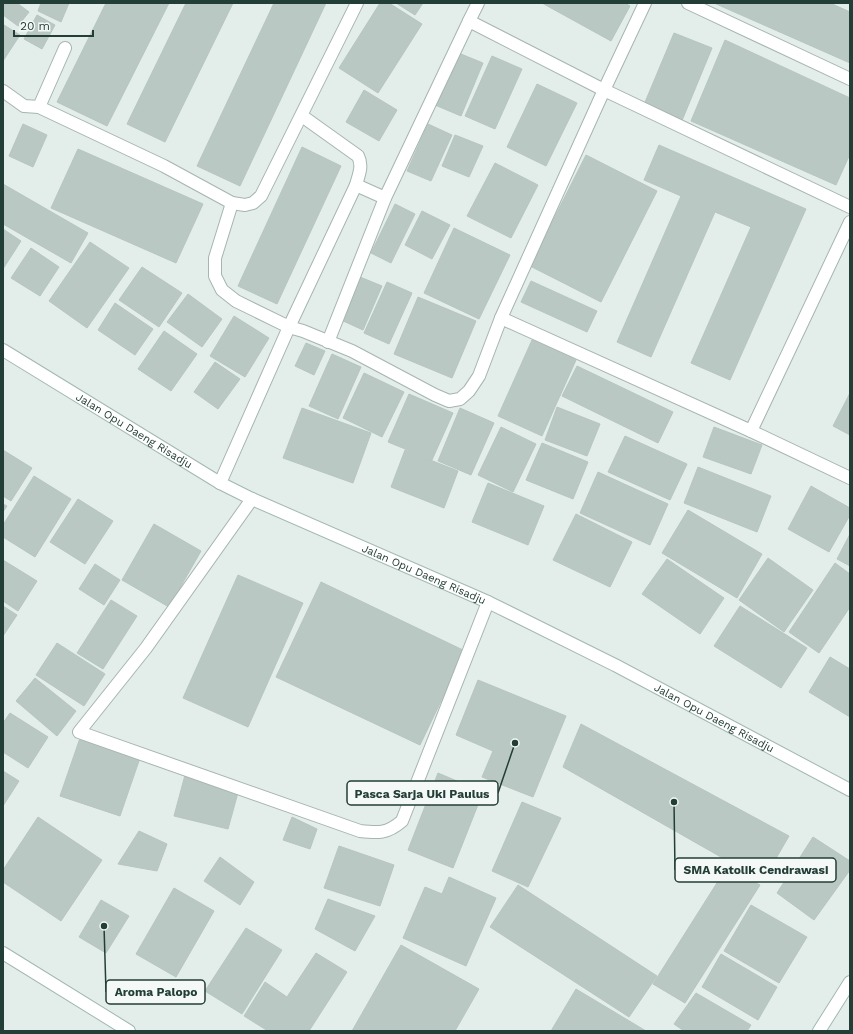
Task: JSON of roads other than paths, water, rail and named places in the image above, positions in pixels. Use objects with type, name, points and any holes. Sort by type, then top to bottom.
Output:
[{"type":"street","points":[[3,90],[24,106],[39,107],[164,166],[232,203],[245,205],[253,203],[261,196],[357,3]]},
{"type":"street","points":[[325,341],[384,197],[478,3]]},
{"type":"street","points":[[232,203],[215,258],[215,276],[222,290],[236,301],[289,327],[304,330],[325,341],[352,351],[405,380],[449,401],[460,399],[469,391],[479,376],[501,318],[645,3]]},
{"type":"street","points":[[688,3],[850,79]]},
{"type":"street","points":[[469,21],[604,90],[850,207]]},
{"type":"street","points":[[39,107],[65,48]]},
{"type":"street","points":[[220,483],[289,327],[359,186],[361,162],[358,156],[302,116]]},
{"type":"street","points":[[359,186],[384,197]]},
{"type":"street","points":[[752,431],[850,222]]},
{"type":"street","points":[[501,318],[752,431],[850,478]]},
{"type":"street","name":"Jalan Opu Daeng Risadju","points":[[3,350],[220,483],[252,499],[488,602],[615,665],[850,790]]},
{"type":"street","points":[[252,499],[146,648],[79,732],[360,831],[386,832],[393,829],[402,821],[488,602]]},
{"type":"street","points":[[3,953],[129,1031]]},
{"type":"street","points":[[822,1030],[850,982]]},
{"type":"place","name":"Pasca Sarja Uki Paulus","points":[[515,743]]},
{"type":"place","name":"SMA Katolik Cendrawasi","points":[[674,802]]},
{"type":"place","name":"Aroma Palopo","points":[[104,926]]}]
